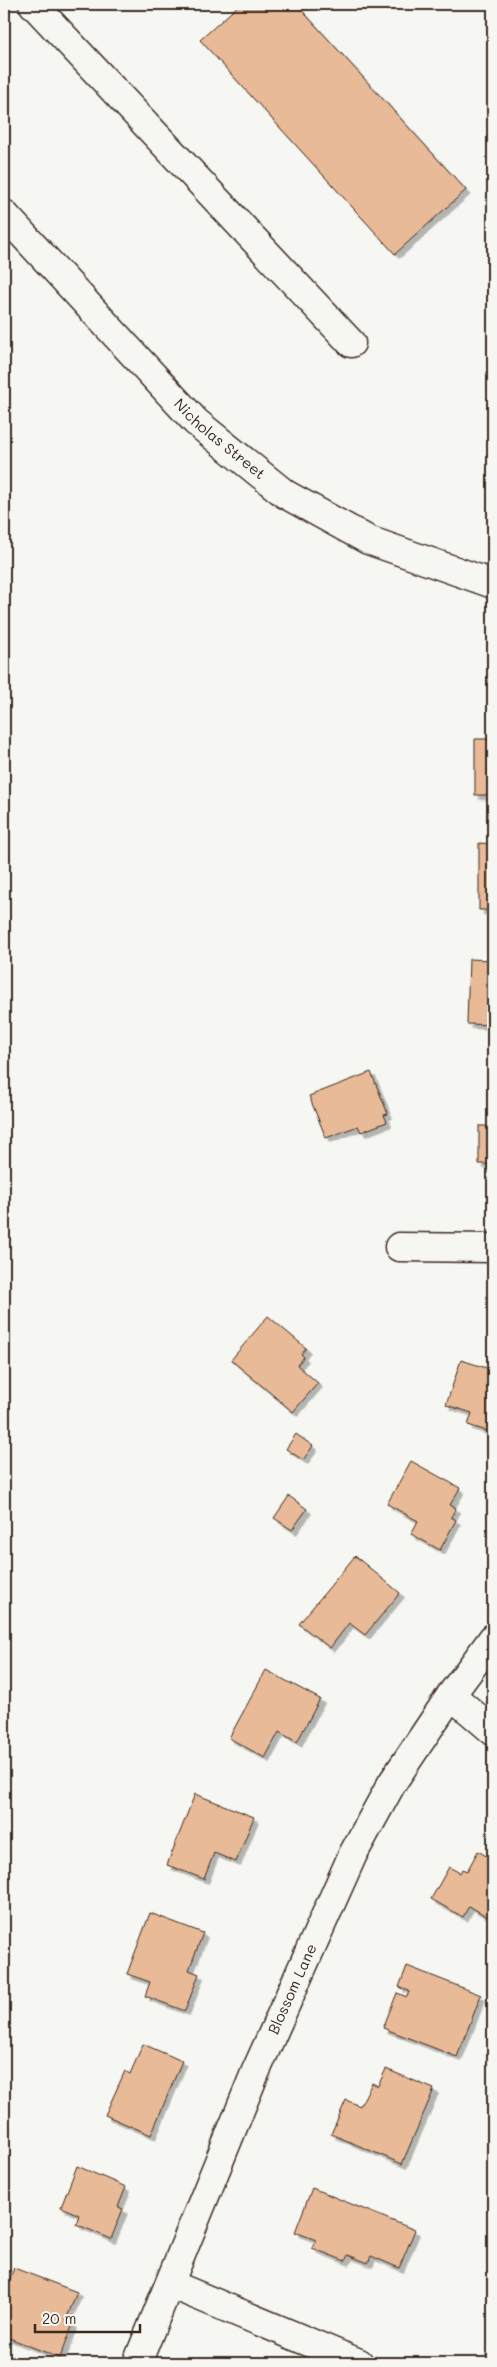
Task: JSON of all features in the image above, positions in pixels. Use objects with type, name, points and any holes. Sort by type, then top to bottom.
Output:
[{"type":"street","points":[[33,4],[351,343]]},
{"type":"street","name":"Nicholas Street","points":[[4,214],[196,422],[285,494],[368,540],[493,584]]},
{"type":"street","points":[[399,1247],[493,1248]]},
{"type":"street","name":"Blossom Lane","points":[[137,2363],[255,2073],[353,1854],[392,1783],[451,1695],[493,1638]]},
{"type":"street","points":[[451,1695],[493,1731]]},
{"type":"street","points":[[170,2284],[359,2363]]},
{"type":"building","points":[[240,4],[296,4],[466,190],[395,254],[200,40]]},
{"type":"building","points":[[475,739],[493,739],[493,795],[475,795]]},
{"type":"building","points":[[479,843],[493,844],[493,910],[479,910]]},
{"type":"building","points":[[469,959],[493,960],[493,1025],[467,1024]]},
{"type":"building","points":[[371,1072],[388,1114],[384,1115],[387,1122],[361,1132],[358,1126],[326,1138],[309,1096]]},
{"type":"building","points":[[479,1126],[493,1126],[493,1164],[479,1164]]},
{"type":"building","points":[[268,1316],[306,1348],[301,1354],[304,1357],[297,1365],[318,1383],[293,1412],[231,1360]]},
{"type":"building","points":[[461,1360],[493,1370],[493,1433],[468,1425],[472,1413],[446,1405]]},
{"type":"building","points":[[296,1434],[313,1446],[303,1460],[286,1449]]},
{"type":"building","points":[[411,1461],[460,1488],[450,1505],[456,1508],[451,1517],[456,1520],[440,1550],[411,1534],[418,1521],[387,1504]]},
{"type":"building","points":[[289,1496],[307,1509],[292,1530],[274,1518]]},
{"type":"building","points":[[355,1556],[400,1593],[365,1635],[349,1623],[330,1648],[299,1624]]},
{"type":"building","points":[[266,1670],[320,1699],[297,1742],[279,1732],[265,1758],[229,1738]]},
{"type":"building","points":[[195,1794],[254,1817],[236,1862],[214,1853],[204,1879],[167,1865]]},
{"type":"building","points":[[478,1851],[493,1860],[493,1920],[469,1906],[463,1917],[431,1899],[449,1867],[460,1873],[462,1869],[467,1871]]},
{"type":"building","points":[[150,1913],[203,1933],[189,1970],[199,1974],[185,2011],[145,1996],[150,1982],[127,1974]]},
{"type":"building","points":[[407,1966],[481,1995],[457,2057],[383,2028],[397,1993],[407,1997],[409,1991],[399,1987]]},
{"type":"building","points":[[143,2044],[182,2061],[151,2135],[105,2115],[125,2071],[130,2074]]},
{"type":"building","points":[[386,2069],[434,2089],[402,2164],[331,2134],[346,2100],[360,2106],[372,2083],[378,2086]]},
{"type":"building","points":[[77,2166],[126,2187],[118,2207],[123,2209],[111,2239],[76,2224],[79,2215],[61,2207]]},
{"type":"building","points":[[312,2188],[415,2230],[399,2268],[371,2256],[368,2263],[348,2255],[345,2261],[312,2248],[316,2240],[295,2232]]},
{"type":"building","points":[[14,2268],[77,2292],[66,2320],[73,2324],[60,2358],[4,2336],[4,2295]]}]
